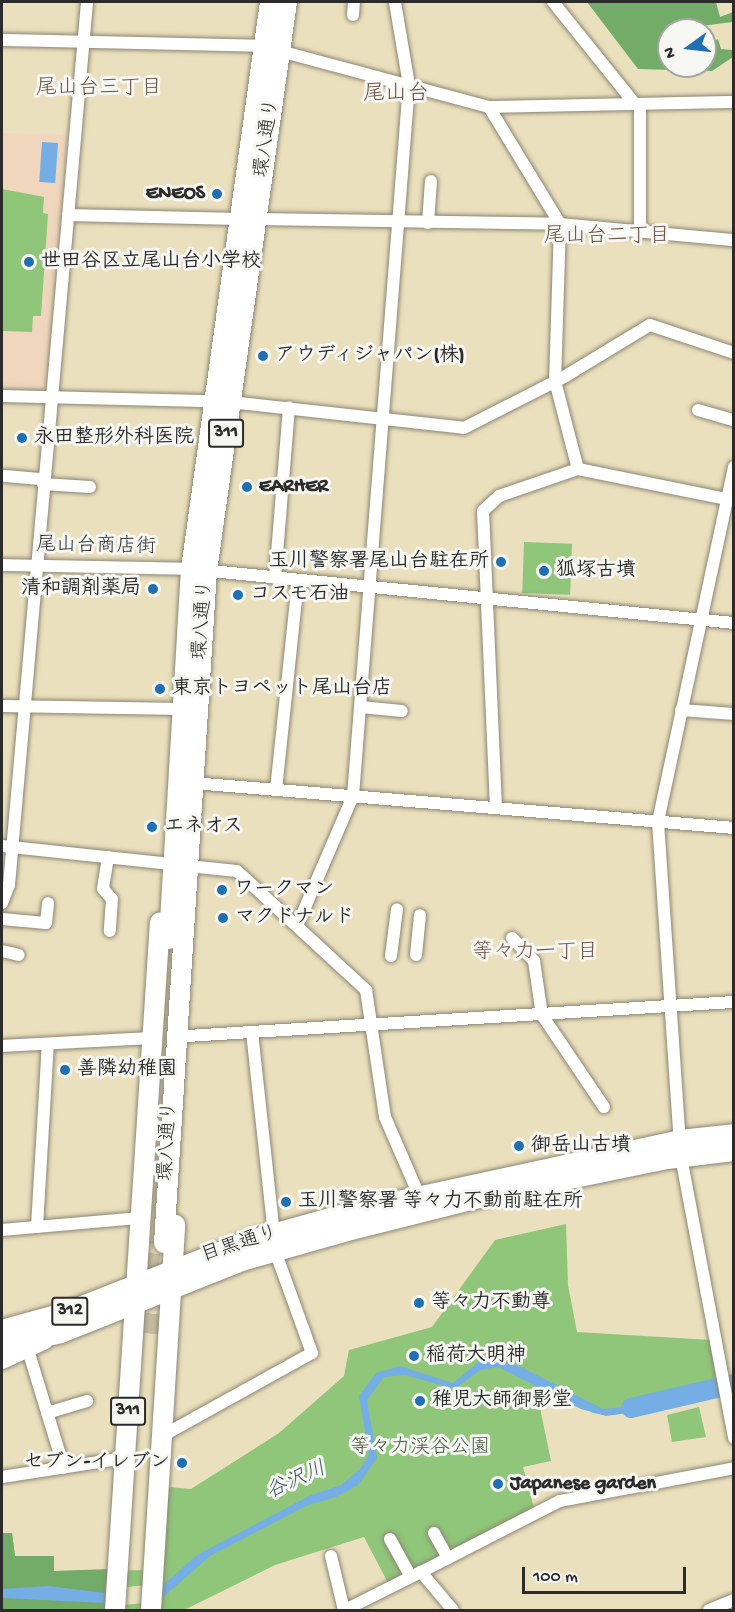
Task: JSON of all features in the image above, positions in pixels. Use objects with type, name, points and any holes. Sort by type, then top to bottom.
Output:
[{"type":"main road","name":"環八通り","points":[[270,2],[272,48]]},
{"type":"main road","name":"環八通り","points":[[157,1242],[180,865],[181,709],[272,48],[287,2]]},
{"type":"main road","name":"環八通り","points":[[180,865],[193,783],[199,570]]},
{"type":"main road","points":[[172,1279],[193,932],[180,865]]},
{"type":"main road","points":[[136,1294],[150,1038],[159,928],[180,865]]},
{"type":"main road","name":"目黒通り","points":[[2,1330],[136,1294],[275,1242],[423,1203],[681,1149],[734,1134]]},
{"type":"main road","name":"目黒通り","points":[[681,1149],[734,1152]]},
{"type":"main road","name":"311","points":[[126,1611],[138,1518],[162,1436],[172,1279]]},
{"type":"main road","name":"目黒通り","points":[[2,1346],[61,1333],[95,1319],[136,1294]]},
{"type":"main road","name":"311","points":[[136,1294],[145,1338],[138,1518],[139,1611]]},
{"type":"main road","points":[[95,1319],[122,1322],[145,1338]]},
{"type":"main road","name":"311","points":[[138,1518],[125,1458],[145,1338]]},
{"type":"main road","points":[[116,1611],[138,1518]]},
{"type":"main road","points":[[138,1518],[151,1611]]},
{"type":"street","points":[[2,903],[9,885],[6,846],[23,706],[87,2]]},
{"type":"street","points":[[352,15],[354,2]]},
{"type":"street","points":[[297,926],[353,796],[409,85],[394,2]]},
{"type":"street","points":[[553,2],[638,104],[640,232]]},
{"type":"street","points":[[2,40],[272,48],[489,106],[734,102]]},
{"type":"street","points":[[489,106],[560,224],[555,381],[578,469]]},
{"type":"street","points":[[428,222],[431,180]]},
{"type":"street","points":[[68,215],[560,224],[734,240]]},
{"type":"street","points":[[2,396],[222,401],[464,428],[555,381],[650,325],[734,353]]},
{"type":"street","points":[[275,578],[289,408]]},
{"type":"street","points":[[698,410],[734,420]]},
{"type":"street","points":[[734,467],[730,499],[701,620],[658,822],[681,1149],[734,1438]]},
{"type":"street","points":[[496,808],[483,511],[499,496],[578,469],[730,499]]},
{"type":"street","points":[[5,476],[90,487]]},
{"type":"street","name":"尾山台商店街","points":[[2,565],[199,570],[734,623]]},
{"type":"street","points":[[276,790],[298,580]]},
{"type":"street","points":[[2,706],[181,709]]},
{"type":"street","points":[[361,707],[402,711]]},
{"type":"street","points":[[681,710],[734,714]]},
{"type":"street","points":[[193,783],[734,828]]},
{"type":"street","points":[[6,846],[237,871],[366,990],[385,1117],[423,1203]]},
{"type":"street","points":[[108,857],[103,889],[112,899],[110,931]]},
{"type":"street","points":[[2,919],[46,922],[48,903]]},
{"type":"street","points":[[392,956],[397,909]]},
{"type":"street","points":[[416,955],[420,915]]},
{"type":"street","points":[[512,938],[534,961],[542,1015],[604,1107]]},
{"type":"street","points":[[2,951],[19,955]]},
{"type":"street","points":[[187,1036],[734,1002]]},
{"type":"street","points":[[162,1436],[312,1353],[275,1242],[252,1032]]},
{"type":"street","points":[[2,1046],[150,1038]]},
{"type":"street","points":[[37,1227],[48,1044]]},
{"type":"street","points":[[2,1230],[140,1218]]},
{"type":"street","points":[[2,1361],[61,1333]]},
{"type":"street","points":[[28,1350],[64,1467]]},
{"type":"street","points":[[47,1413],[87,1401]]},
{"type":"street","points":[[2,1477],[125,1458]]},
{"type":"street","points":[[331,1556],[345,1611],[560,1501],[734,1468]]},
{"type":"street","points":[[434,1533],[448,1558]]},
{"type":"street","points":[[390,1539],[416,1575],[453,1611]]},
{"type":"street","points":[[709,1611],[734,1600]]},
{"type":"shaded area","name":"世田谷区立尾山台小学校","points":[[2,133],[68,135],[46,392],[2,390]]},
{"type":"green space","points":[[587,2],[716,2],[720,17],[733,12],[733,22],[717,24],[717,18],[657,18],[657,70],[638,69]]},
{"type":"green space","points":[[717,40],[721,49],[733,50],[733,57],[717,68]]},
{"type":"green space","points":[[2,189],[44,197],[43,213],[48,214],[41,316],[33,316],[32,332],[2,331]]},
{"type":"green space","points":[[524,542],[572,544],[570,595],[522,593]]},
{"type":"green space","name":"等々力渓谷公園","points":[[566,1224],[568,1285],[577,1332],[711,1340],[720,1393],[687,1403],[608,1415],[593,1413],[553,1392],[540,1408],[551,1461],[523,1467],[534,1508],[388,1583],[364,1537],[275,1565],[184,1610],[2,1610],[2,1534],[12,1533],[15,1556],[54,1556],[54,1571],[162,1570],[168,1487],[191,1489],[279,1433],[344,1376],[349,1350],[432,1327],[495,1240]]},
{"type":"green space","points":[[699,1407],[706,1437],[672,1442],[667,1415]]},
{"type":"green space","points":[[2,1533],[12,1533],[15,1556],[54,1556],[54,1571],[109,1569],[107,1610],[2,1610]]},
{"type":"water","points":[[42,142],[58,143],[55,183],[39,182]]},
{"type":"water","points":[[482,1359],[497,1359],[521,1367],[603,1409],[668,1403],[733,1382],[733,1390],[666,1408],[606,1416],[581,1409],[498,1367],[480,1370],[455,1389],[405,1375],[384,1377],[367,1400],[377,1458],[358,1485],[336,1497],[308,1505],[210,1556],[161,1599],[105,1603],[2,1598],[2,1589],[48,1586],[106,1593],[162,1586],[197,1555],[309,1496],[341,1485],[360,1469],[369,1455],[359,1396],[376,1373],[400,1366],[453,1383]]},
{"type":"pier","points":[[161,1583],[160,1602],[106,1606],[120,1588]]},
{"type":"waterway","name":"谷沢川","points":[[631,1408],[734,1384]]},
{"type":"tunnel","points":[[144,1333],[151,1241]]},
{"type":"tunnel","points":[[158,1334],[161,1281]]},
{"type":"place","name":"ENEOS","points":[[217,194]]},
{"type":"place","name":"世田谷区立尾山台小学校","points":[[29,262]]},
{"type":"place","name":"アウディジャパン(株)","points":[[263,356]]},
{"type":"place","name":"永田整形外科医院","points":[[22,438]]},
{"type":"place","name":"EARHER","points":[[247,487]]},
{"type":"place","name":"玉川警察署尾山台駐在所","points":[[501,562]]},
{"type":"place","name":"狐塚古墳","points":[[544,571]]},
{"type":"place","name":"清和調剤薬局","points":[[153,589]]},
{"type":"place","name":"コスモ石油","points":[[238,595]]},
{"type":"place","name":"東京トヨペット尾山台店","points":[[160,689]]},
{"type":"place","name":"エネオス","points":[[152,827]]},
{"type":"place","name":"ワークマン","points":[[222,890]]},
{"type":"place","name":"マクドナルド","points":[[223,918]]},
{"type":"place","name":"善隣幼稚園","points":[[65,1070]]},
{"type":"place","name":"御岳山古墳","points":[[519,1146]]},
{"type":"place","name":"玉川警察署 等々力不動前駐在所","points":[[286,1202]]},
{"type":"place","name":"等々力不動尊","points":[[419,1303]]},
{"type":"place","name":"稲荷大明神","points":[[414,1356]]},
{"type":"place","name":"稚児大師御影堂","points":[[420,1401]]},
{"type":"place","name":"セブン-イレブン","points":[[182,1463]]},
{"type":"place","name":"Japanese garden","points":[[498,1484]]},
{"type":"district","name":"尾山台三丁目","points":[[99,90]]},
{"type":"district","name":"尾山台","points":[[396,96]]},
{"type":"district","name":"尾山台二丁目","points":[[607,238]]},
{"type":"district","name":"等々力一丁目","points":[[535,954]]}]
